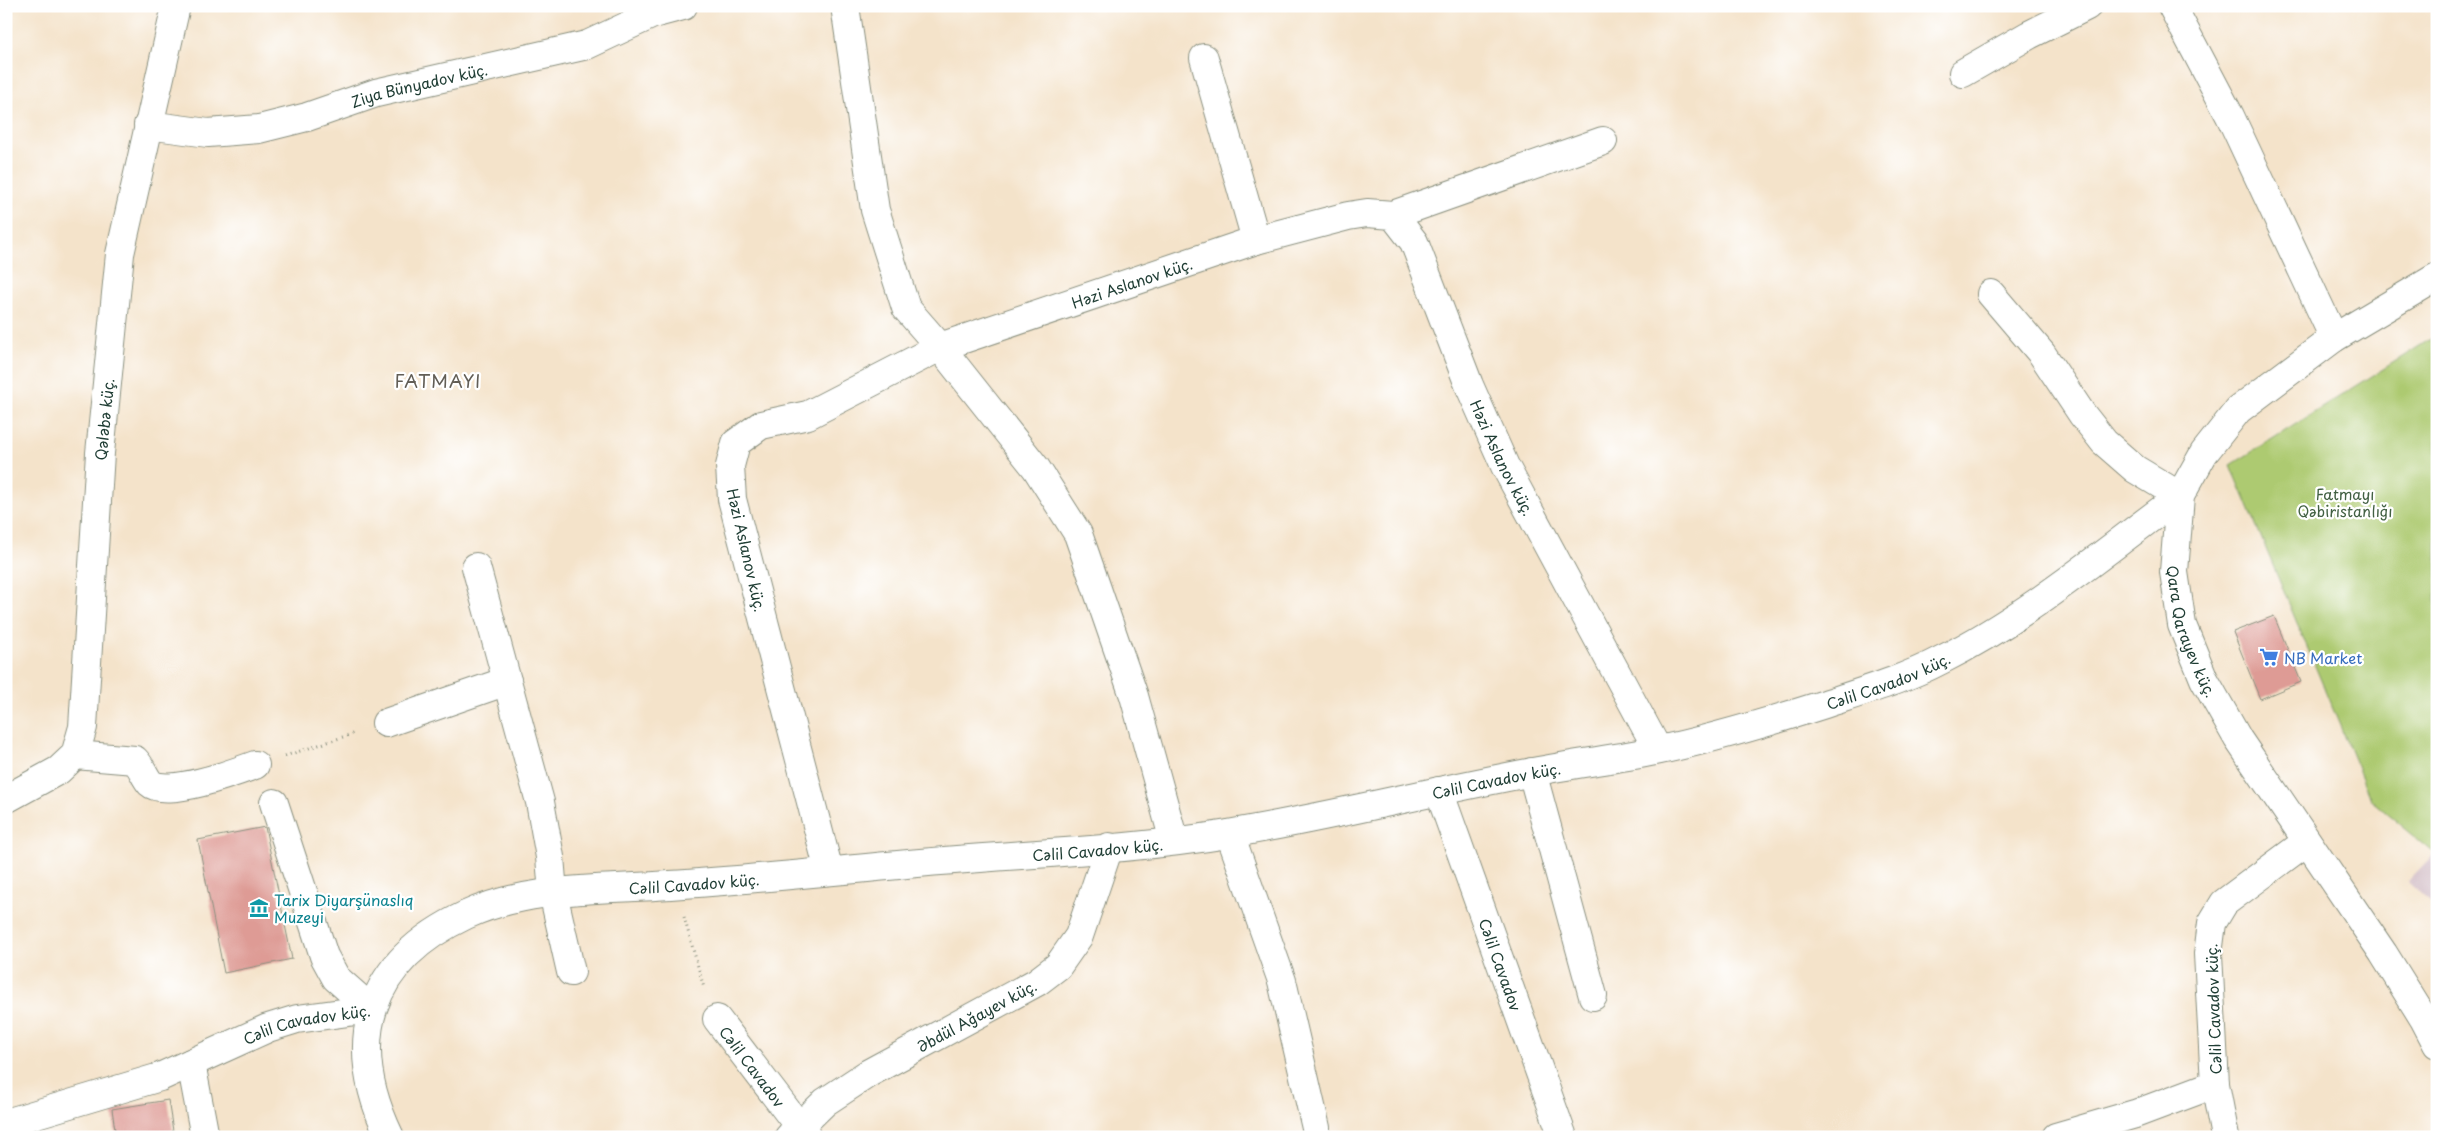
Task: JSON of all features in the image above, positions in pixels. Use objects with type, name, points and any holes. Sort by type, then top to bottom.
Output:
[{"type":"street","name":"Qələbə küç.","points":[[6,799],[59,770],[74,755],[83,727],[100,453],[120,254],[176,6]]},
{"type":"street","name":"Ziya Bünyadov küç.","points":[[148,125],[208,133],[259,129],[307,117],[376,94],[587,44],[654,14],[683,6]]},
{"type":"street","points":[[845,6],[875,210],[906,308],[940,347],[1036,468],[1078,534],[1134,696],[1174,841]]},
{"type":"street","points":[[1963,73],[2029,35],[2087,6]]},
{"type":"street","points":[[2172,6],[2230,116],[2334,338]]},
{"type":"street","points":[[1204,58],[1256,240]]},
{"type":"street","points":[[1393,215],[1603,141]]},
{"type":"street","name":"Həzi Aslanov küç.","points":[[829,871],[732,499],[730,466],[736,443],[761,425],[808,415],[940,347],[1256,240],[1348,216],[1367,213],[1393,215],[1414,242],[1476,400],[1505,466],[1658,750]]},
{"type":"street","name":"Qara Qarayev küç.","points":[[2437,277],[2334,338],[2238,410],[2204,453],[2180,496],[2174,572],[2182,625],[2204,679],[2238,739],[2383,953],[2424,1019],[2437,1044]]},
{"type":"street","points":[[1991,294],[2042,354],[2082,414],[2104,442],[2135,469],[2180,496]]},
{"type":"street","name":"Cəlil Cavadov küç.","points":[[6,1123],[160,1077],[268,1028],[297,1019],[371,1009],[387,978],[401,960],[435,933],[468,914],[513,900],[554,893],[675,885],[1109,847],[1230,834],[1532,772],[1658,750],[1765,723],[1878,687],[1938,662],[1999,628],[2180,496]]},
{"type":"street","points":[[476,567],[540,802],[550,857],[554,893],[571,972]]},
{"type":"street","points":[[386,723],[508,681]]},
{"type":"street","points":[[74,755],[135,760],[142,767],[150,782],[158,787],[195,785],[256,765]]},
{"type":"street","points":[[1532,772],[1593,996]]},
{"type":"street","name":"Cəlil Cavadov","points":[[1438,791],[1563,1137]]},
{"type":"street","points":[[274,803],[324,956],[336,978],[371,1009],[366,1042],[370,1080],[382,1119],[390,1137]]},
{"type":"street","points":[[1230,834],[1282,981],[1316,1128]]},
{"type":"street","name":"Cəlil Cavadov küç.","points":[[2056,1137],[2135,1114],[2215,1084],[2208,954],[2212,923],[2224,903],[2306,842]]},
{"type":"street","name":"Əbdül Ağayev küç.","points":[[798,1133],[825,1102],[869,1073],[1037,982],[1058,966],[1079,936],[1109,847]]},
{"type":"street","name":"Cəlil Cavadov","points":[[717,1019],[798,1133]]},
{"type":"street","points":[[191,1063],[205,1137]]},
{"type":"street","points":[[2215,1084],[2225,1137]]},
{"type":"path","points":[[256,765],[386,723]]},
{"type":"path","points":[[675,885],[705,991],[717,1019]]},
{"type":"shaded area","points":[[2435,853],[2437,855],[2437,910],[2408,881]]},
{"type":"green space","name":"Fatmayı Qəbiristanlığı","points":[[2437,335],[2437,855],[2371,800],[2231,465]]},
{"type":"building","points":[[2274,616],[2301,682],[2260,699],[2233,632]]},
{"type":"building","points":[[265,827],[292,959],[224,973],[198,840]]},
{"type":"building","points":[[168,1100],[174,1137],[116,1137],[112,1109]]},
{"type":"place","name":"NB Market","points":[[2269,657]]},
{"type":"place","name":"Tarix Diyarşünaslıq Muzeyi","points":[[259,908]]},
{"type":"district","name":"FATMAYI","points":[[438,380]]}]
